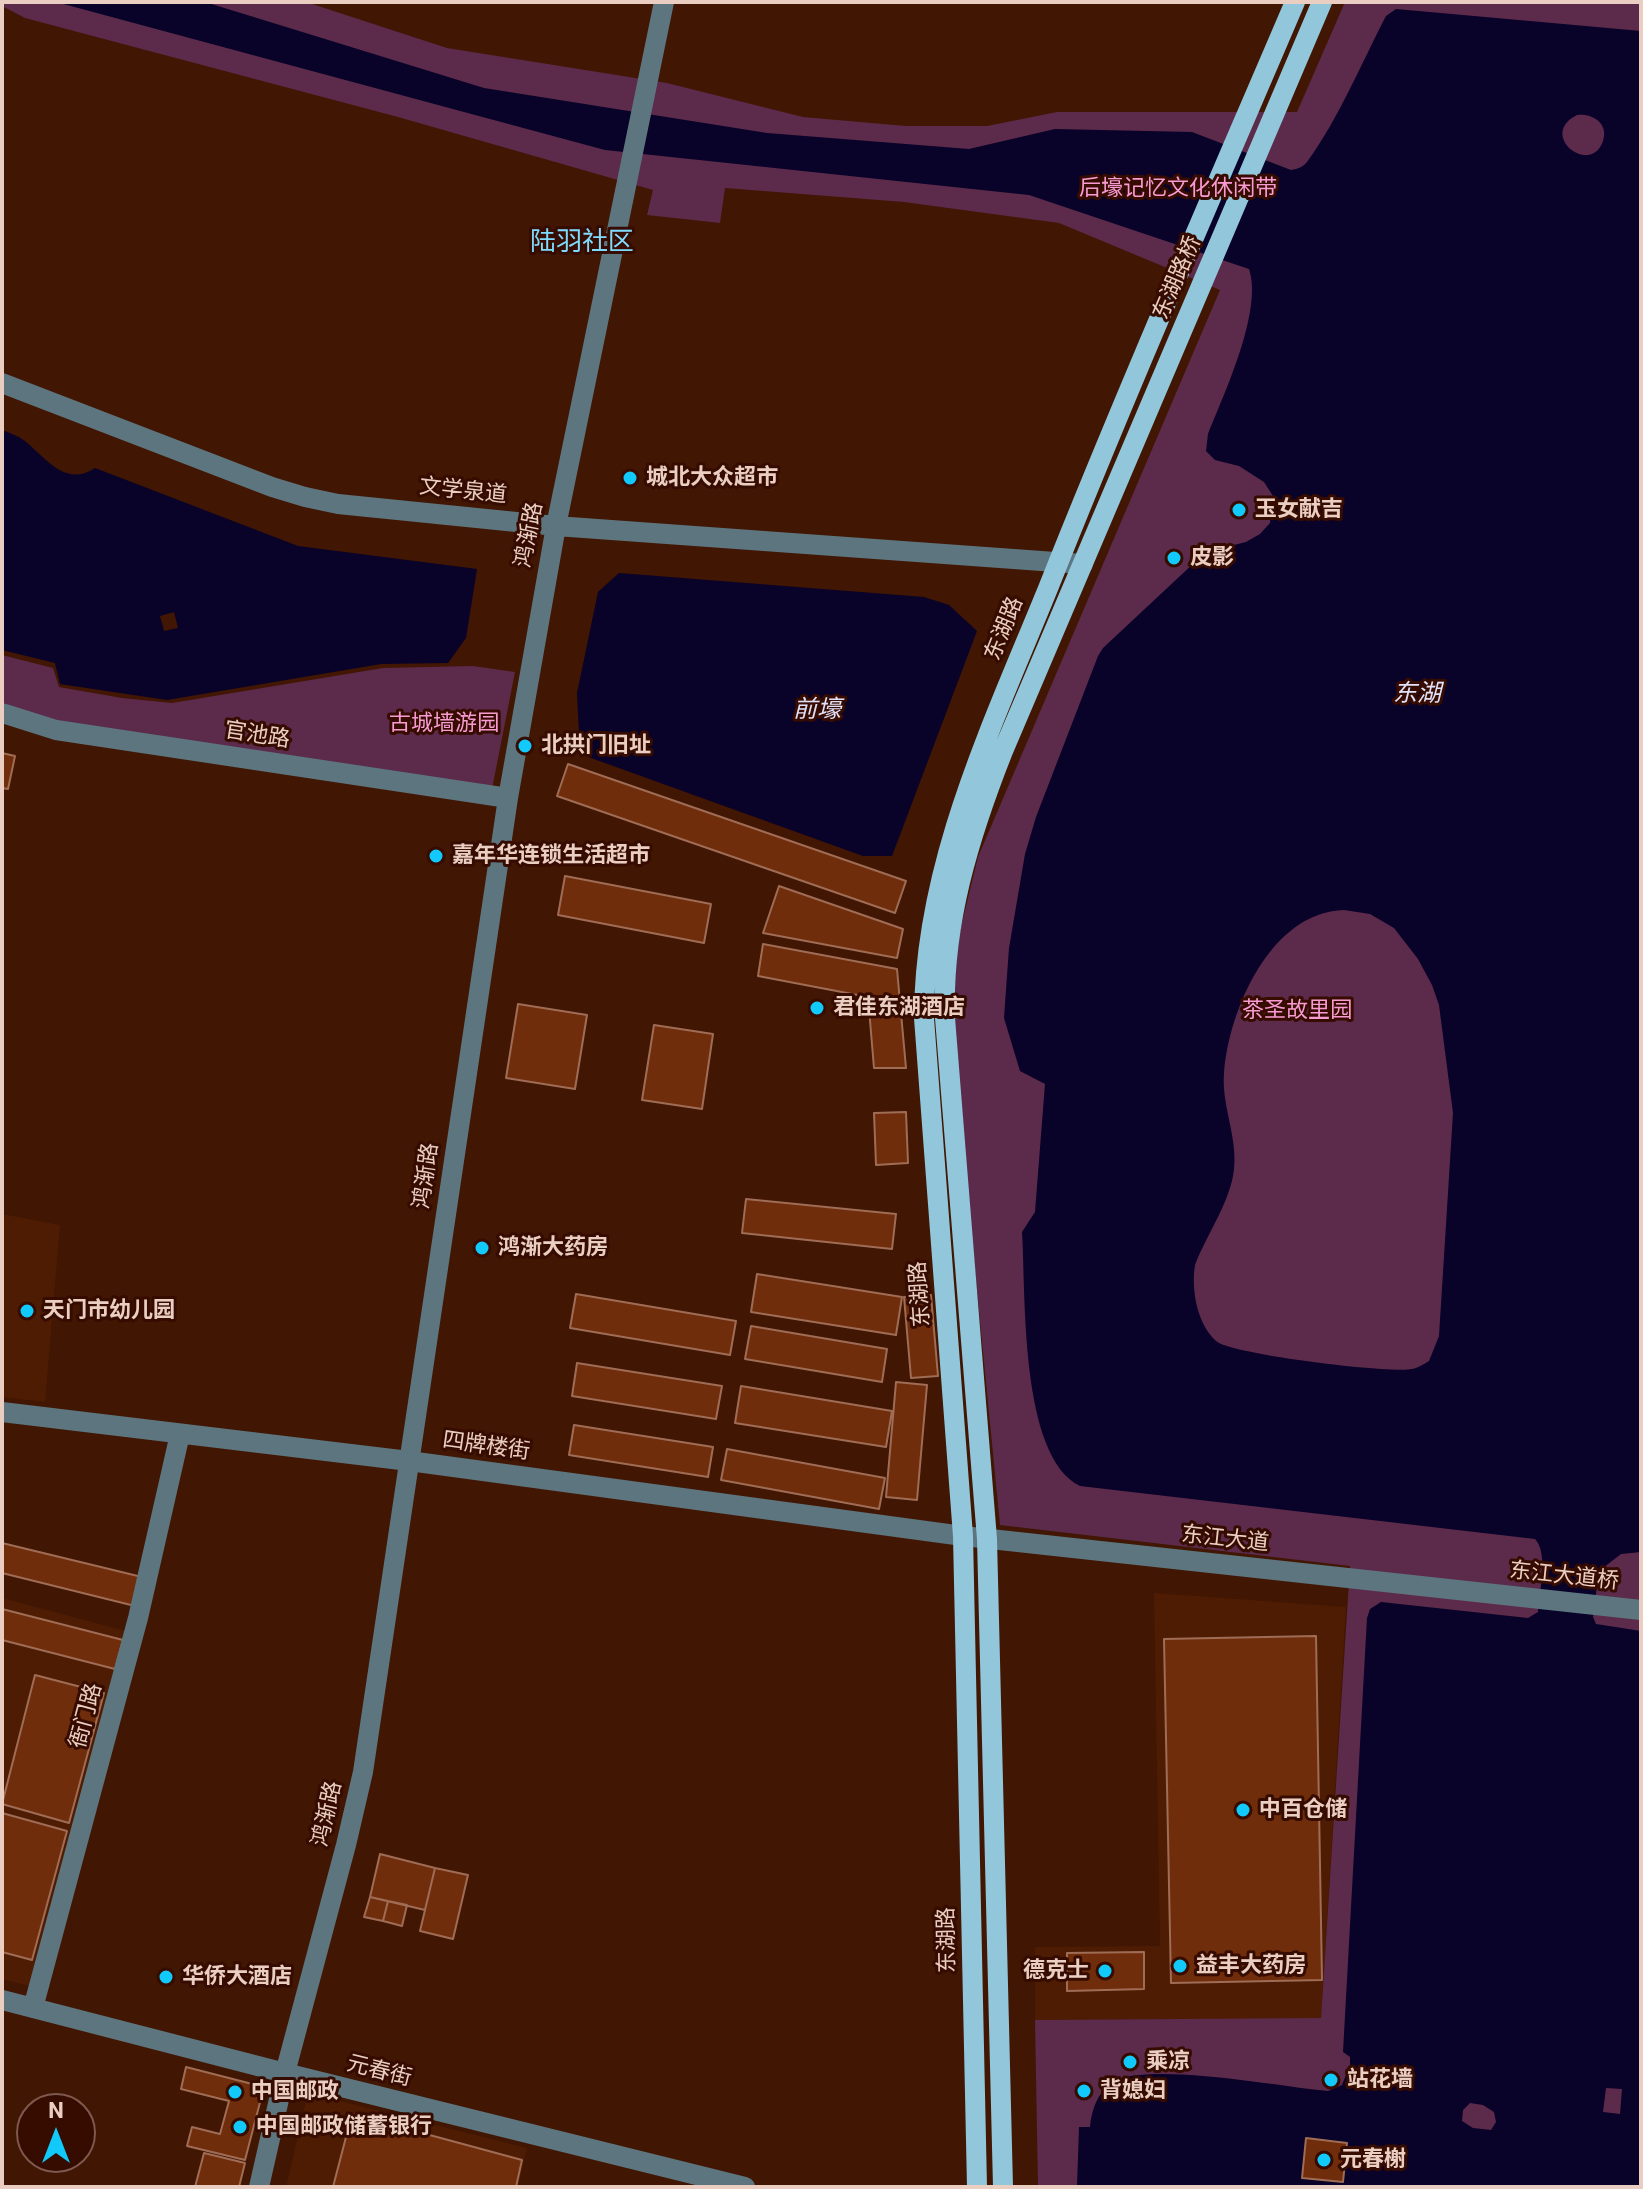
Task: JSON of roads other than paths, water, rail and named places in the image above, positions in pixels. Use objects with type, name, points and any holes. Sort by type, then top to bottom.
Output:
[{"type":"main road","name":"东湖路桥","points":[[1111,431],[1295,2]]},
{"type":"main road","name":"东湖路桥","points":[[1134,441],[1322,2]]},
{"type":"main road","name":"东湖路","points":[[977,2187],[963,1536],[924,1018],[925,969],[935,904],[957,823],[983,750],[1111,431]]},
{"type":"main road","name":"东湖路","points":[[1003,2187],[987,1539],[945,1018],[946,956],[956,893],[990,783],[1134,441]]},
{"type":"street","name":"鸿渐路","points":[[259,2187],[285,2073],[358,1795],[508,798],[556,526],[664,2]]},
{"type":"street","name":"文学泉道","points":[[2,383],[305,497],[338,504],[556,526],[1083,564]]},
{"type":"street","name":"官池路","points":[[2,713],[56,730],[508,798]]},
{"type":"street","name":"四牌楼街","points":[[2,1412],[409,1461],[963,1536]]},
{"type":"street","name":"衙门路","points":[[33,2008],[138,1618],[180,1434]]},
{"type":"street","name":"东江大道","points":[[963,1536],[1482,1592]]},
{"type":"street","name":"东江大道桥","points":[[1482,1592],[1641,1610]]},
{"type":"street","name":"元春街","points":[[2,2000],[745,2187]]},
{"type":"water","name":"东湖","points":[[56,2],[205,2],[484,88],[767,133],[969,149],[1055,129],[1192,132],[1291,170],[1305,164],[1319,145],[1386,16],[1396,9],[1641,31],[1641,1552],[1621,1554],[1599,1571],[1593,1617],[1596,1624],[1641,1631],[1641,2187],[1077,2187],[1079,2127],[1090,2127],[1097,2101],[1115,2081],[1157,2074],[1218,2077],[1328,2091],[1342,2085],[1350,2065],[1350,2057],[1343,2052],[1367,1618],[1370,1609],[1381,1602],[1528,1618],[1538,1612],[1542,1574],[1542,1554],[1535,1539],[1080,1486],[1060,1469],[1046,1442],[1036,1408],[1026,1331],[1022,1232],[1035,1212],[1045,1084],[1020,1071],[1004,1018],[1009,948],[1025,854],[1036,817],[1103,648],[1195,562],[1218,549],[1246,542],[1260,534],[1270,523],[1273,496],[1264,482],[1239,466],[1215,460],[1206,451],[1208,434],[1232,375],[1246,329],[1252,287],[1249,269],[1029,195],[605,150]],"holes":[[[1577,115],[1598,121],[1604,135],[1597,151],[1588,155],[1570,149],[1562,133],[1566,123]],[[1344,910],[1370,914],[1394,928],[1418,959],[1439,1005],[1453,1113],[1439,1336],[1429,1361],[1412,1369],[1374,1369],[1311,1362],[1227,1346],[1209,1334],[1197,1306],[1195,1265],[1226,1199],[1233,1176],[1234,1150],[1224,1073],[1235,1021],[1258,968],[1275,946],[1295,927],[1318,915]],[[1606,2088],[1622,2089],[1620,2114],[1603,2112]],[[1470,2103],[1483,2105],[1494,2112],[1496,2122],[1491,2130],[1473,2128],[1462,2121],[1463,2110]]]},
{"type":"water","points":[[2,430],[25,441],[48,462],[65,472],[84,473],[95,468],[298,546],[477,569],[466,638],[448,663],[381,664],[167,700],[60,684],[55,663],[2,650]],"holes":[[[174,612],[178,628],[164,631],[160,616]]]},
{"type":"water","name":"前壕","points":[[619,573],[924,597],[949,605],[977,631],[892,856],[863,856],[580,754],[577,693],[598,592]]},
{"type":"place","name":"城北大众超市","points":[[630,478]]},
{"type":"place","name":"玉女献吉","points":[[1239,510]]},
{"type":"place","name":"皮影","points":[[1174,558]]},
{"type":"place","name":"北拱门旧址","points":[[525,746]]},
{"type":"place","name":"嘉年华连锁生活超市","points":[[436,856]]},
{"type":"place","name":"君佳东湖酒店","points":[[817,1008]]},
{"type":"place","name":"鸿渐大药房","points":[[482,1248]]},
{"type":"place","name":"天门市幼儿园","points":[[27,1311]]},
{"type":"place","name":"中百仓储","points":[[1243,1810]]},
{"type":"place","name":"益丰大药房","points":[[1180,1966]]},
{"type":"place","name":"德克士","points":[[1105,1971]]},
{"type":"place","name":"华侨大酒店","points":[[166,1977]]},
{"type":"place","name":"乘凉","points":[[1130,2062]]},
{"type":"place","name":"站花墙","points":[[1331,2080]]},
{"type":"place","name":"背媳妇","points":[[1084,2091]]},
{"type":"place","name":"中国邮政","points":[[235,2092]]},
{"type":"place","name":"中国邮政储蓄银行","points":[[240,2127]]},
{"type":"place","name":"元春榭","points":[[1324,2160]]},
{"type":"district","name":"陆羽社区","points":[[582,243]]},
{"type":"park label","name":"后壕记忆文化休闲带","points":[[1178,189]]},
{"type":"park label","name":"古城墙游园","points":[[444,724]]},
{"type":"park label","name":"茶圣故里园","points":[[1297,1011]]}]
